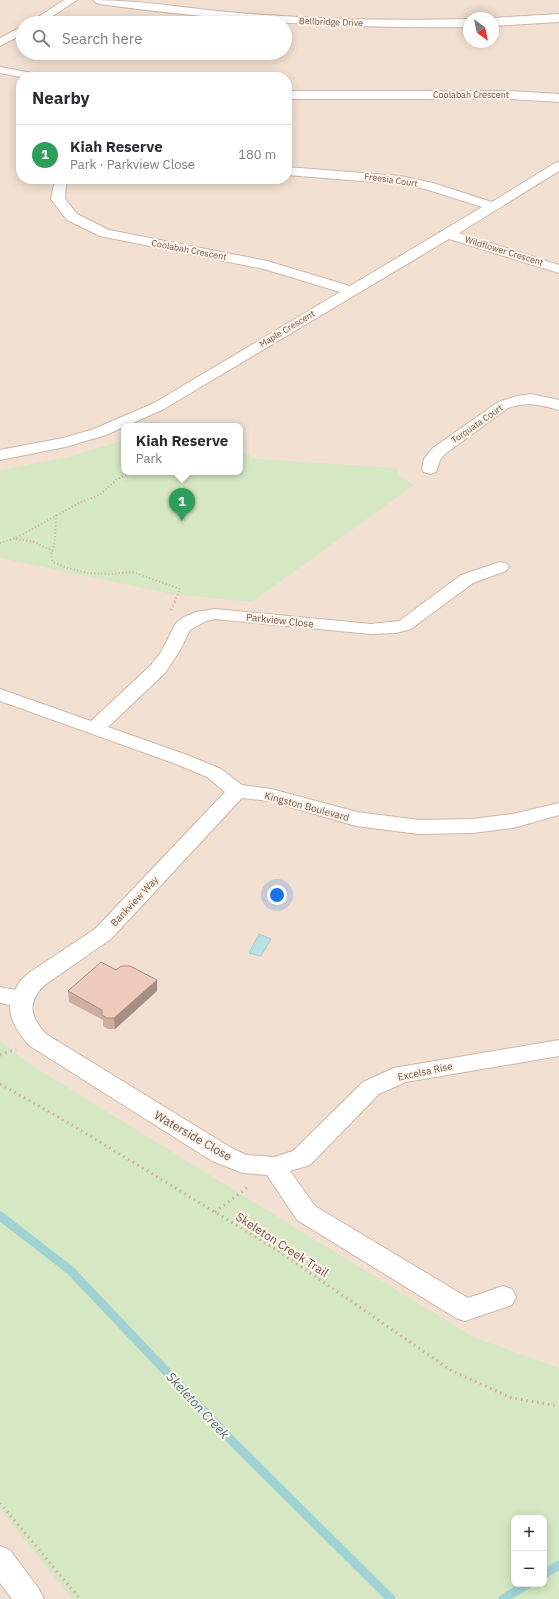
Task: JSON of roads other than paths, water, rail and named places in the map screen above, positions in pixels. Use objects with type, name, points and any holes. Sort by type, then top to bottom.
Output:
[{"type":"street","points":[[46,16],[72,0]]},
{"type":"street","name":"Bellbridge Drive","points":[[99,0],[223,16]]},
{"type":"street","points":[[499,22],[559,18]]},
{"type":"street","name":"Bellbridge Drive","points":[[292,20],[381,24],[463,23]]},
{"type":"street","points":[[0,43],[16,33]]},
{"type":"street","points":[[0,70],[16,73]]},
{"type":"street","name":"Coolabah Crescent","points":[[292,95],[510,95],[559,98]]},
{"type":"street","name":"Maple Crescent","points":[[0,455],[65,442],[93,434],[159,406],[448,234],[559,166]]},
{"type":"street","name":"Freesia Court","points":[[292,171],[400,180],[428,186],[492,206]]},
{"type":"street","name":"Coolabah Crescent","points":[[61,184],[58,198],[72,218],[104,232],[136,240],[267,265],[351,292]]},
{"type":"street","name":"Wildflower Crescent","points":[[448,234],[559,269]]},
{"type":"street","name":"Torquata Court","points":[[430,469],[432,459],[439,451],[503,405],[513,400],[527,398],[540,399],[559,405]]},
{"type":"street","name":"Parkview Close","points":[[94,729],[158,669],[170,652],[182,627],[196,619],[215,614],[371,629],[396,628],[411,621],[467,579],[500,567]]},
{"type":"street","points":[[0,695],[183,760],[214,773],[237,791]]},
{"type":"street","name":"Kingston Boulevard","points":[[237,791],[271,794],[356,819],[419,827],[472,826],[507,822],[559,809]]},
{"type":"street","name":"Bankview Way","points":[[11,997],[28,987],[38,978],[103,934],[237,791]]},
{"type":"street","name":"Waterside Close","points":[[11,997],[21,1014],[25,1026],[38,1040],[221,1154],[243,1164],[274,1166]]},
{"type":"street","name":"Excelsa Rise","points":[[274,1166],[301,1158],[371,1088],[402,1074],[559,1048]]},
{"type":"street","points":[[274,1166],[306,1213],[465,1310],[503,1297]]},
{"type":"street","points":[[0,1559],[29,1599]]},
{"type":"water","points":[[259,934],[271,939],[261,956],[249,953]]},
{"type":"waterway","name":"Skeleton Creek","points":[[0,1216],[70,1270],[235,1444],[391,1599]]},
{"type":"waterway","points":[[547,1572],[559,1565]]},
{"type":"waterway","points":[[503,1599],[523,1587]]},
{"type":"place","name":"Kiah Reserve","points":[[182,521]]}]
